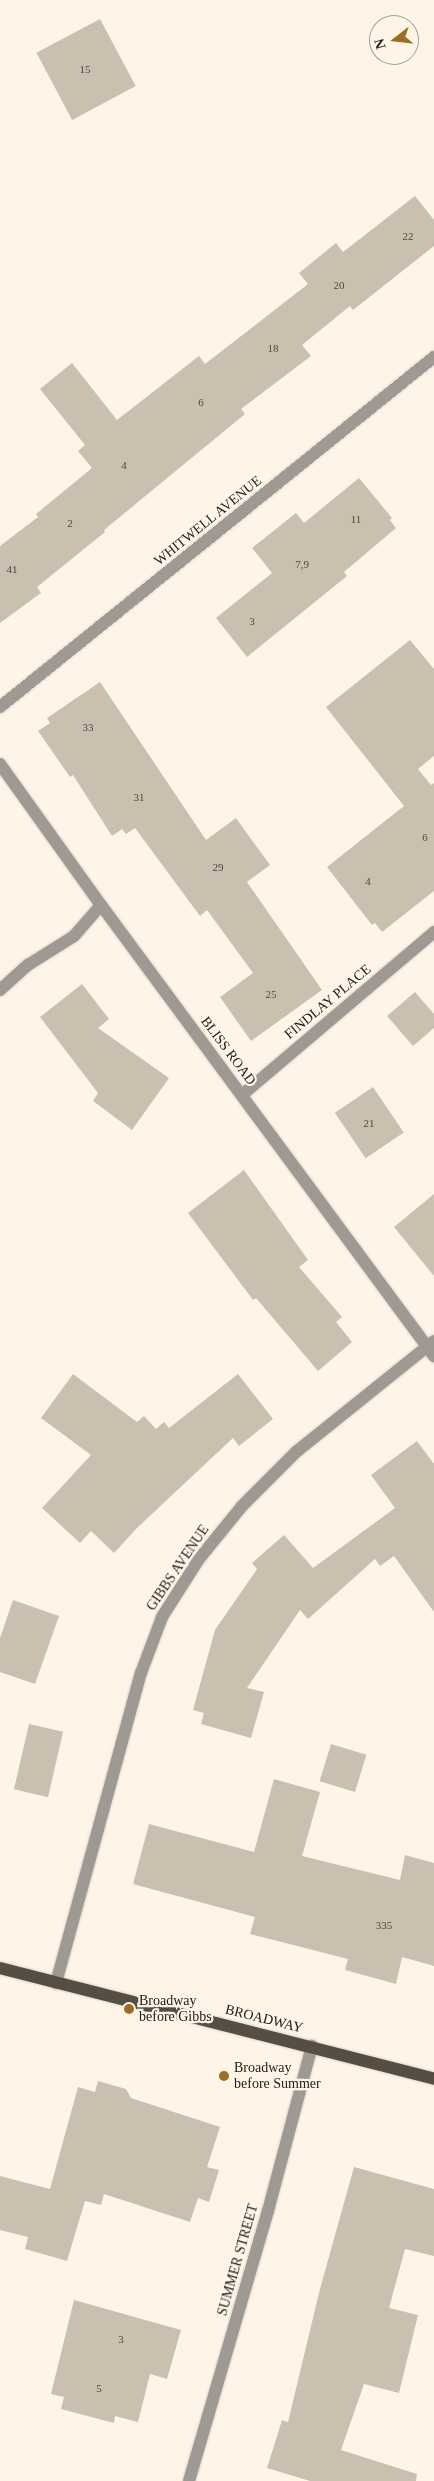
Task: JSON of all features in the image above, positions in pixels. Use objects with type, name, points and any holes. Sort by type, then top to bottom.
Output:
[{"type":"main road","name":"BROADWAY","points":[[0,1968],[434,2078]]},
{"type":"street","name":"WHITWELL AVENUE","points":[[0,708],[434,357]]},
{"type":"street","name":"BLISS ROAD","points":[[0,764],[101,905],[432,1348]]},
{"type":"street","points":[[0,990],[28,965],[74,936],[101,905]]},
{"type":"street","name":"FINDLAY PLACE","points":[[242,1095],[434,932]]},
{"type":"street","name":"GIBBS AVENUE","points":[[56,1983],[141,1673],[162,1617],[199,1559],[242,1506],[296,1452],[432,1348]]},
{"type":"street","name":"SUMMER STREET","points":[[189,2481],[268,2211],[312,2046]]},
{"type":"building","points":[[100,19],[136,86],[72,120],[36,53]]},
{"type":"building","points":[[415,196],[434,220],[434,246],[353,310],[350,306],[302,345],[311,356],[241,409],[245,414],[37,587],[41,593],[0,623],[0,546],[38,517],[36,514],[92,468],[78,451],[85,445],[40,389],[72,363],[117,420],[199,356],[205,364],[308,284],[299,273],[336,243],[343,252]]},
{"type":"building","points":[[359,478],[392,518],[390,520],[396,528],[344,572],[347,576],[247,657],[216,618],[272,573],[252,548],[296,513],[304,523]]},
{"type":"building","points":[[410,640],[434,669],[434,756],[418,769],[431,785],[434,783],[434,891],[382,932],[375,923],[372,925],[327,867],[404,806],[326,707]]},
{"type":"building","points":[[100,682],[206,840],[236,818],[270,865],[247,882],[322,990],[251,1041],[220,997],[253,973],[207,910],[200,916],[135,828],[126,834],[122,829],[112,836],[73,775],[70,777],[38,731],[50,723],[47,718]]},
{"type":"building","points":[[82,984],[109,1019],[98,1028],[169,1078],[132,1130],[93,1101],[98,1093],[40,1017]]},
{"type":"building","points":[[415,992],[434,1014],[434,1028],[413,1046],[387,1016]]},
{"type":"building","points":[[373,1087],[404,1133],[366,1158],[335,1113]]},
{"type":"building","points":[[244,1170],[308,1260],[299,1267],[342,1317],[336,1322],[352,1342],[318,1371],[256,1298],[253,1300],[188,1213]]},
{"type":"building","points":[[434,1194],[434,1276],[394,1227]]},
{"type":"building","points":[[73,1374],[137,1422],[144,1416],[156,1429],[164,1422],[169,1428],[238,1374],[273,1419],[239,1446],[233,1438],[137,1528],[114,1553],[91,1531],[80,1543],[42,1508],[91,1455],[41,1418]]},
{"type":"building","points":[[417,1441],[434,1464],[434,1612],[394,1556],[380,1566],[375,1559],[308,1619],[300,1610],[247,1688],[264,1692],[251,1738],[201,1724],[204,1713],[193,1710],[215,1630],[257,1569],[252,1563],[284,1535],[313,1568],[395,1508],[371,1475]]},
{"type":"building","points":[[13,1600],[59,1616],[35,1684],[0,1672],[0,1638]]},
{"type":"building","points":[[29,1724],[63,1732],[48,1797],[14,1789]]},
{"type":"building","points":[[331,1744],[366,1755],[355,1792],[320,1781]]},
{"type":"building","points":[[274,1779],[320,1792],[302,1856],[400,1880],[405,1855],[434,1863],[434,1966],[402,1957],[396,1984],[345,1970],[348,1959],[250,1934],[255,1917],[133,1884],[149,1824],[254,1852]]},
{"type":"building","points":[[98,2081],[126,2089],[131,2098],[220,2127],[207,2167],[219,2170],[209,2202],[198,2198],[190,2222],[104,2194],[101,2205],[85,2201],[67,2261],[25,2249],[28,2237],[0,2230],[0,2176],[50,2189],[78,2087],[95,2092]]},
{"type":"building","points":[[354,2167],[434,2189],[434,2256],[405,2249],[389,2308],[418,2315],[399,2393],[364,2384],[341,2450],[417,2474],[416,2481],[310,2481],[267,2468],[282,2420],[288,2422],[320,2289]]},
{"type":"building","points":[[74,2300],[181,2330],[167,2379],[150,2374],[138,2422],[115,2416],[114,2423],[61,2409],[64,2397],[51,2394]]},
{"type":"place","name":"Broadway before Gibbs","points":[[129,2009]]},
{"type":"place","name":"Broadway before Summer","points":[[224,2076]]}]
